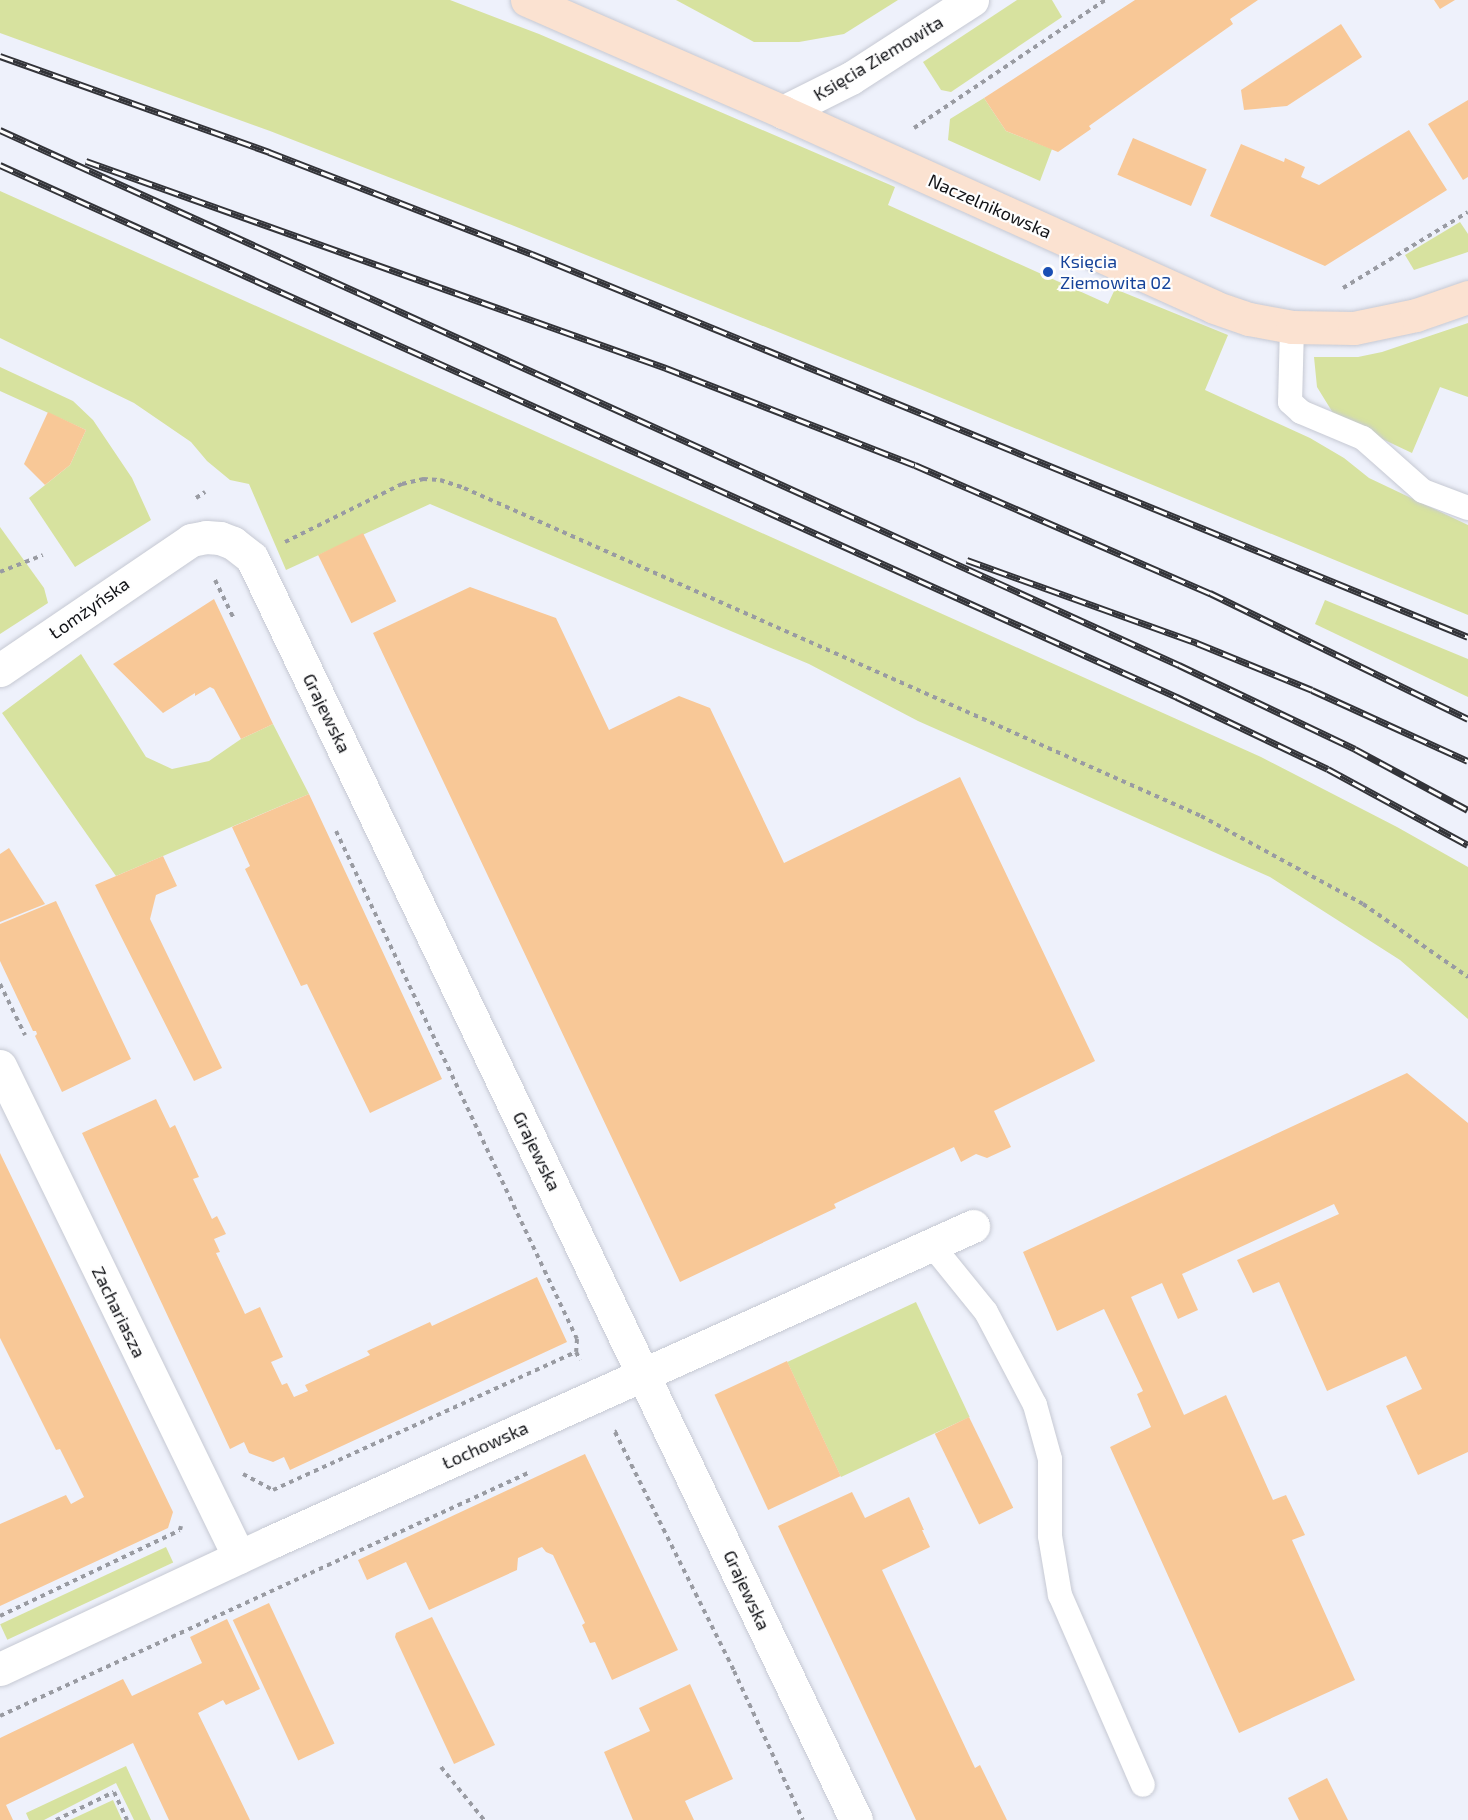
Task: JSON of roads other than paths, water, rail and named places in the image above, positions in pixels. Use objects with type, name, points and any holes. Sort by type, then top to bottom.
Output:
[{"type":"main road","name":"Naczelnikowska","points":[[527,0],[783,112],[1214,307],[1249,319],[1292,327],[1354,328],[1385,323],[1468,297]]},
{"type":"street","name":"Księcia Ziemowita","points":[[783,112],[851,78],[972,0]]},
{"type":"street","name":"Grajewska","points":[[178,546],[206,537],[220,538],[233,543],[252,558],[856,1820]]},
{"type":"street","name":"Łomżyńska","points":[[0,670],[178,546]]},
{"type":"street","name":"Zachariasza","points":[[0,1066],[239,1557]]},
{"type":"street","name":"Łochowska","points":[[0,1669],[239,1557],[973,1226]]},
{"type":"lane","points":[[1292,327],[1290,402],[1301,412],[1363,438],[1423,491],[1468,508]]},
{"type":"lane","points":[[931,1244],[986,1312],[1035,1405],[1050,1459],[1050,1536],[1060,1595],[1143,1785]]},
{"type":"railway","points":[[0,56],[269,152],[532,254],[1468,637]]},
{"type":"railway","points":[[0,130],[1179,665],[1355,749],[1468,810]]},
{"type":"railway","points":[[86,161],[666,368],[915,465],[1210,593],[1468,719]]},
{"type":"railway","points":[[0,165],[1177,697],[1328,769],[1468,845]]},
{"type":"railway","points":[[967,560],[1197,643],[1312,690],[1468,761]]},
{"type":"place","name":"Księcia Ziemowita 02","points":[[1048,272]]}]
